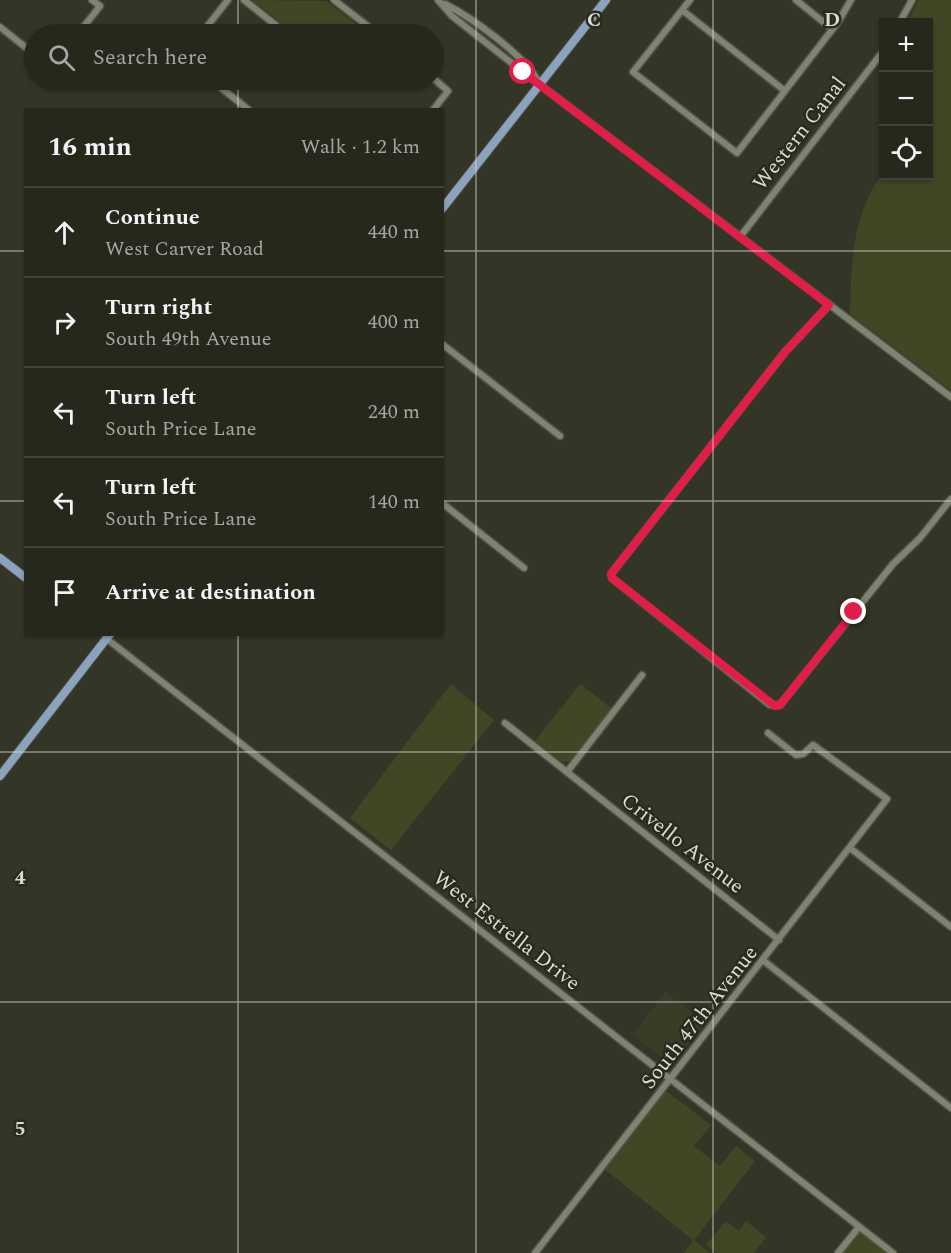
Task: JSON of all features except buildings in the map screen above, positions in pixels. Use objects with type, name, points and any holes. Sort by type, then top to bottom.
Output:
[{"type":"main road","points":[[444,206],[606,0]]},
{"type":"main road","points":[[0,558],[24,576]]},
{"type":"main road","points":[[0,776],[105,636]]},
{"type":"street","points":[[86,24],[100,6],[92,0]]},
{"type":"street","points":[[209,24],[228,0]]},
{"type":"street","points":[[244,0],[274,24]]},
{"type":"street","points":[[334,0],[365,24]]},
{"type":"street","points":[[690,0],[633,72],[737,153],[832,29],[851,0]]},
{"type":"street","points":[[796,0],[832,29]]},
{"type":"street","points":[[902,18],[912,0]]},
{"type":"street","points":[[440,1],[452,16],[951,397]]},
{"type":"street","points":[[682,10],[785,91]]},
{"type":"street","points":[[0,27],[24,46]]},
{"type":"street","name":"Western Canal","points":[[740,237],[879,56]]},
{"type":"street","points":[[434,108],[448,90],[444,87]]},
{"type":"street","points":[[224,90],[246,108]]},
{"type":"street","points":[[829,305],[785,352],[611,574],[620,587],[770,705],[780,705],[893,564],[920,538],[951,498]]},
{"type":"street","points":[[444,346],[560,436]]},
{"type":"street","points":[[444,505],[524,568]]},
{"type":"street","name":"West Estrella Drive","points":[[105,636],[669,1080],[893,1253]]},
{"type":"street","points":[[567,772],[642,675]]},
{"type":"street","name":"Crivello Avenue","points":[[505,723],[779,940]]},
{"type":"street","name":"South 47th Avenue","points":[[536,1253],[887,799],[813,745],[803,754],[796,755],[768,733]]},
{"type":"street","points":[[850,848],[951,927]]},
{"type":"street","points":[[764,961],[951,1108]]},
{"type":"street","points":[[838,1253],[859,1227]]},
{"type":"shaded area","points":[[252,0],[326,1],[356,24],[283,24]]},
{"type":"shaded area","points":[[918,0],[951,0],[951,390],[850,314],[855,240],[865,205],[873,189],[879,179],[933,180],[933,18],[910,18]]},
{"type":"shaded area","points":[[451,684],[494,720],[391,850],[350,818]]},
{"type":"shaded area","points":[[580,684],[612,709],[573,761],[562,762],[535,741]]},
{"type":"shaded area","points":[[665,992],[705,1023],[672,1065],[633,1035]]},
{"type":"shaded area","points":[[665,1090],[711,1125],[694,1146],[720,1166],[736,1146],[755,1161],[694,1240],[710,1253],[684,1253],[693,1240],[603,1168]]},
{"type":"shaded area","points":[[726,1221],[739,1231],[746,1221],[766,1237],[754,1253],[717,1253],[706,1245]]},
{"type":"shaded area","points":[[860,1231],[887,1253],[842,1253]]},
{"type":"route","points":[[523,72],[829,305],[785,352],[611,574],[612,578],[620,587],[770,705],[775,706],[780,705],[854,612]]}]
